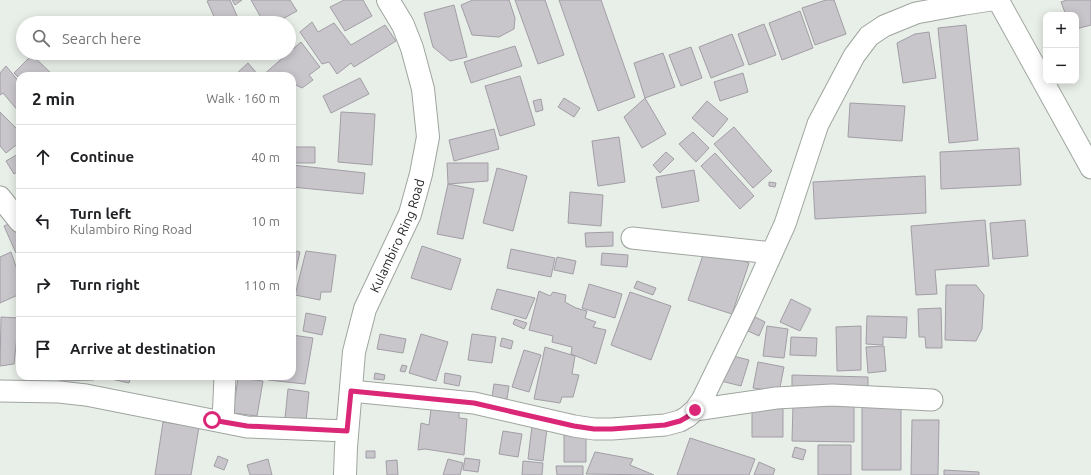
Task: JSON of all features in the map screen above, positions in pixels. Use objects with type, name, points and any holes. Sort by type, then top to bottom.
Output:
[{"type":"street","name":"Kulambiro Ring Road","points":[[344,475],[354,352],[365,309],[410,214],[421,174],[428,137],[423,89],[412,48],[403,25],[388,0]]},
{"type":"street","points":[[351,391],[474,403],[574,426],[594,429],[665,425],[680,421],[687,417],[695,410],[702,400],[744,314],[785,224],[818,124],[854,56],[869,36],[884,26],[916,13],[991,0]]},
{"type":"street","points":[[998,0],[1091,168]]},
{"type":"street","points":[[0,197],[16,217]]},
{"type":"street","points":[[632,238],[772,253]]},
{"type":"street","points":[[223,422],[225,380]]},
{"type":"street","points":[[0,391],[28,384],[59,392],[86,395],[247,426],[347,431]]},
{"type":"street","points":[[695,410],[776,398],[832,396],[932,400]]},
{"type":"building","points":[[230,0],[237,16],[214,16],[207,1]]},
{"type":"building","points":[[232,0],[242,0],[235,5]]},
{"type":"building","points":[[251,0],[290,0],[297,11],[288,16],[260,16]]},
{"type":"building","points":[[344,0],[363,0],[372,16],[345,31],[330,7]]},
{"type":"building","points":[[473,0],[509,0],[515,18],[514,29],[499,37],[472,35],[461,5]]},
{"type":"building","points":[[515,0],[545,0],[564,55],[538,64]]},
{"type":"building","points":[[559,0],[601,0],[635,97],[598,111]]},
{"type":"building","points":[[826,0],[834,0],[846,34],[815,45],[802,8]]},
{"type":"building","points":[[1067,0],[1091,0],[1091,25],[1079,28],[1079,12],[1065,12],[1061,2]]},
{"type":"building","points":[[454,5],[467,57],[450,61],[433,47],[424,13]]},
{"type":"building","points":[[800,11],[813,48],[782,60],[769,23]]},
{"type":"building","points":[[312,22],[318,32],[334,23],[351,45],[385,25],[396,41],[354,67],[351,63],[337,74],[329,62],[322,64],[300,32]]},
{"type":"building","points":[[764,24],[776,55],[749,65],[738,34]]},
{"type":"building","points":[[966,25],[978,140],[949,143],[938,28]]},
{"type":"building","points":[[929,32],[936,78],[903,83],[897,43],[915,34]]},
{"type":"building","points":[[732,34],[744,65],[711,78],[699,47]]},
{"type":"building","points":[[301,42],[320,67],[309,75],[313,80],[302,88],[296,85],[296,72],[267,72],[280,60],[296,60],[296,46]]},
{"type":"building","points":[[515,46],[522,66],[471,83],[464,62]]},
{"type":"building","points":[[691,47],[702,78],[681,86],[669,55]]},
{"type":"building","points":[[663,53],[675,87],[645,98],[634,63]]},
{"type":"building","points":[[27,60],[37,60],[50,72],[16,72],[16,75],[14,73]]},
{"type":"building","points":[[248,63],[256,72],[238,72]]},
{"type":"building","points":[[6,66],[16,78],[16,108],[3,93],[0,95],[0,73]]},
{"type":"building","points":[[743,73],[748,92],[720,101],[714,82]]},
{"type":"building","points":[[520,76],[535,125],[500,136],[485,86]]},
{"type":"building","points":[[360,78],[369,94],[331,113],[323,96]]},
{"type":"building","points":[[564,98],[580,108],[574,117],[558,107]]},
{"type":"building","points":[[645,98],[666,134],[642,148],[624,117]]},
{"type":"building","points":[[541,99],[543,110],[536,112],[533,101]]},
{"type":"building","points":[[707,101],[728,119],[713,137],[692,118]]},
{"type":"building","points":[[850,103],[905,106],[902,141],[848,137]]},
{"type":"building","points":[[0,112],[16,128],[16,145],[6,153],[0,146]]},
{"type":"building","points":[[341,112],[375,114],[372,165],[338,162]]},
{"type":"building","points":[[734,127],[772,171],[753,188],[714,144]]},
{"type":"building","points":[[494,129],[499,149],[454,161],[449,140]]},
{"type":"building","points":[[693,132],[709,148],[696,162],[679,144]]},
{"type":"building","points":[[619,137],[625,182],[598,186],[592,141]]},
{"type":"building","points":[[296,147],[315,147],[315,163],[296,163]]},
{"type":"building","points":[[1019,148],[1021,185],[941,189],[940,152]]},
{"type":"building","points":[[666,152],[674,159],[660,173],[653,165]]},
{"type":"building","points":[[715,153],[754,196],[740,209],[701,166]]},
{"type":"building","points":[[16,155],[16,173],[14,174],[6,161]]},
{"type":"building","points":[[447,163],[488,163],[488,181],[448,184]]},
{"type":"building","points":[[296,165],[365,173],[363,194],[296,187]]},
{"type":"building","points":[[497,168],[527,176],[513,231],[483,223]]},
{"type":"building","points":[[694,170],[699,201],[662,208],[656,177]]},
{"type":"building","points":[[925,176],[926,213],[815,219],[813,182]]},
{"type":"building","points":[[769,182],[776,183],[775,187],[769,186]]},
{"type":"building","points":[[448,184],[474,189],[463,239],[437,234]]},
{"type":"building","points":[[570,192],[603,195],[601,226],[568,223]]},
{"type":"building","points":[[985,220],[989,266],[935,270],[937,294],[916,295],[911,226]]},
{"type":"building","points":[[1025,220],[1028,256],[993,259],[990,223]]},
{"type":"building","points":[[16,221],[16,253],[4,226]]},
{"type":"building","points":[[613,232],[613,246],[586,247],[585,233]]},
{"type":"building","points":[[422,246],[461,259],[451,290],[411,278]]},
{"type":"building","points":[[511,249],[555,258],[551,277],[507,268]]},
{"type":"building","points":[[705,249],[749,263],[732,314],[688,300]]},
{"type":"building","points":[[296,251],[300,252],[296,270]]},
{"type":"building","points":[[306,251],[336,255],[331,292],[321,292],[320,300],[296,295]]},
{"type":"building","points":[[11,252],[16,266],[16,296],[0,303],[0,257]]},
{"type":"building","points":[[602,253],[628,255],[627,267],[601,265]]},
{"type":"building","points":[[557,257],[576,261],[573,274],[554,270]]},
{"type":"building","points":[[637,281],[656,288],[653,295],[634,288]]},
{"type":"building","points":[[589,284],[622,294],[615,318],[582,308]]},
{"type":"building","points":[[946,285],[976,285],[984,295],[982,329],[976,341],[945,340]]},
{"type":"building","points":[[497,289],[535,298],[526,319],[491,309]]},
{"type":"building","points":[[539,291],[550,296],[553,292],[566,295],[565,302],[576,308],[587,311],[585,318],[596,322],[593,327],[606,330],[596,364],[571,354],[572,347],[552,342],[553,336],[529,330]]},
{"type":"building","points":[[630,292],[671,306],[651,360],[611,345]]},
{"type":"building","points":[[791,299],[811,309],[800,331],[780,322]]},
{"type":"building","points":[[941,308],[942,348],[926,348],[925,337],[919,337],[918,309]]},
{"type":"building","points":[[306,313],[326,317],[322,335],[303,331]]},
{"type":"building","points":[[867,316],[907,317],[906,338],[883,337],[883,345],[866,344]]},
{"type":"building","points":[[1,317],[16,318],[16,346],[14,364],[0,366]]},
{"type":"building","points":[[755,317],[765,322],[759,336],[748,331]]},
{"type":"building","points":[[515,319],[527,323],[524,329],[513,324]]},
{"type":"building","points":[[767,326],[788,329],[784,358],[763,356]]},
{"type":"building","points":[[861,326],[861,370],[837,371],[836,327]]},
{"type":"building","points":[[380,334],[406,339],[403,353],[377,349]]},
{"type":"building","points":[[421,334],[448,342],[436,381],[409,373]]},
{"type":"building","points":[[472,334],[496,337],[492,363],[468,360]]},
{"type":"building","points":[[296,336],[313,338],[305,384],[268,380],[296,380]]},
{"type":"building","points":[[791,337],[817,338],[816,356],[790,355]]},
{"type":"building","points":[[502,338],[513,341],[511,349],[500,346]]},
{"type":"building","points":[[884,346],[886,371],[868,373],[866,347]]},
{"type":"building","points":[[545,347],[575,356],[572,374],[579,375],[573,397],[562,397],[560,403],[534,399]]},
{"type":"building","points":[[524,350],[541,355],[529,392],[512,387]]},
{"type":"building","points":[[729,355],[749,360],[741,386],[721,381]]},
{"type":"building","points":[[758,362],[784,367],[779,392],[753,388]]},
{"type":"building","points":[[402,365],[407,366],[405,372],[400,371]]},
{"type":"building","points":[[375,373],[385,375],[384,380],[374,379]]},
{"type":"building","points":[[445,373],[461,376],[459,386],[444,383]]},
{"type":"building","points":[[792,375],[868,377],[868,390],[792,388]]},
{"type":"building","points":[[60,380],[94,380],[60,381]]},
{"type":"building","points":[[116,380],[130,380],[129,383]]},
{"type":"building","points":[[238,380],[263,381],[257,416],[233,413]]},
{"type":"building","points":[[494,384],[509,386],[507,399],[492,397]]},
{"type":"building","points":[[288,389],[309,392],[306,421],[285,418]]},
{"type":"building","points":[[752,405],[783,405],[783,437],[752,437]]},
{"type":"building","points":[[793,405],[854,405],[854,442],[792,441]]},
{"type":"building","points":[[901,406],[901,470],[862,470],[862,407]]},
{"type":"building","points":[[459,408],[459,418],[467,419],[464,455],[425,449],[418,450],[421,423],[429,425],[431,409]]},
{"type":"building","points":[[912,420],[939,420],[938,475],[911,475]]},
{"type":"building","points":[[163,422],[199,427],[191,475],[155,475]]},
{"type":"building","points":[[532,426],[547,428],[543,461],[528,459]]},
{"type":"building","points":[[503,431],[522,434],[518,457],[499,454]]},
{"type":"building","points":[[564,434],[586,434],[586,462],[564,462]]},
{"type":"building","points":[[690,438],[755,459],[749,475],[677,475]]},
{"type":"building","points":[[818,445],[851,445],[851,475],[818,475]]},
{"type":"building","points":[[795,447],[806,450],[803,460],[792,457]]},
{"type":"building","points":[[366,451],[375,451],[375,458],[366,458]]},
{"type":"building","points":[[595,452],[633,459],[630,465],[654,475],[586,474]]},
{"type":"building","points":[[218,456],[228,460],[224,470],[214,466]]},
{"type":"building","points":[[465,458],[480,460],[478,472],[463,470]]},
{"type":"building","points":[[268,459],[272,475],[250,475],[247,465]]},
{"type":"building","points":[[448,459],[463,463],[460,475],[443,475]]},
{"type":"building","points":[[397,460],[398,475],[387,475],[386,461]]},
{"type":"building","points":[[523,461],[543,463],[542,475],[522,475]]},
{"type":"building","points":[[759,462],[775,469],[773,475],[754,475]]},
{"type":"building","points":[[556,466],[583,466],[583,475],[557,475]]},
{"type":"building","points":[[944,470],[979,472],[979,475],[944,475]]},
{"type":"route","points":[[212,420],[247,426],[347,431],[351,391],[474,403],[574,426],[594,429],[665,425],[680,421],[695,410]]}]
